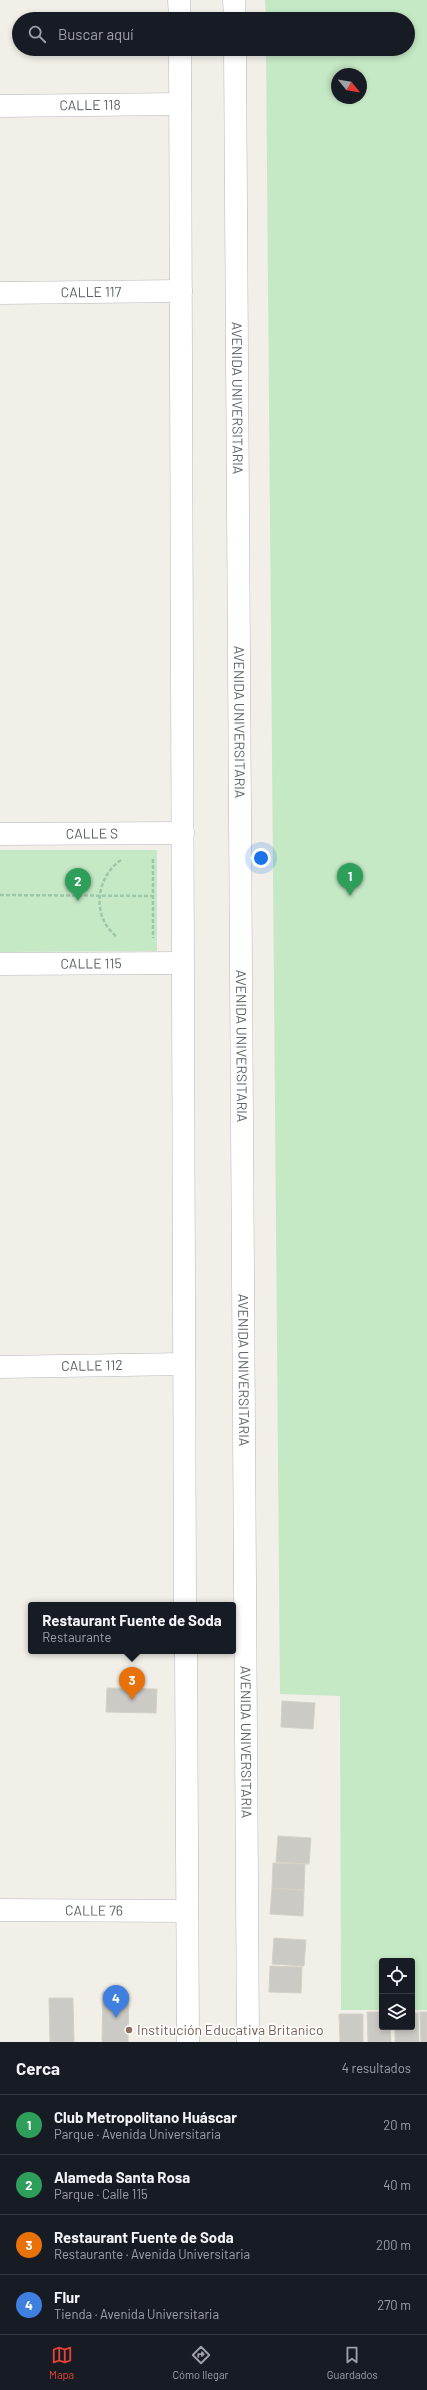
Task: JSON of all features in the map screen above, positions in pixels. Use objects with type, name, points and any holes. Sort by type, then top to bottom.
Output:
[{"type":"street","points":[[179,0],[180,12]]},
{"type":"street","points":[[234,0],[234,12]]},
{"type":"street","points":[[180,56],[185,1602]]},
{"type":"street","name":"AVENIDA UNIVERSITARIA","points":[[235,56],[248,2042]]},
{"type":"street","name":"CALLE 118","points":[[0,106],[180,104]]},
{"type":"street","name":"CALLE 117","points":[[0,293],[181,291]]},
{"type":"street","name":"CALLE S","points":[[0,834],[183,833]]},
{"type":"street","name":"CALLE 115","points":[[0,964],[182,963]]},
{"type":"street","name":"CALLE 112","points":[[0,1368],[184,1364]]},
{"type":"street","points":[[186,1654],[188,2042]]},
{"type":"street","name":"CALLE 76","points":[[0,1910],[187,1911]]},
{"type":"path","points":[[118,938],[105,925],[101,913],[100,894],[107,875],[115,864],[126,856],[119,856]]},
{"type":"path","points":[[146,856],[153,856],[153,942]]},
{"type":"path","points":[[0,895],[100,894],[153,896]]},
{"type":"green space","points":[[265,0],[427,0],[427,2010],[415,2010],[415,1958],[379,1958],[379,2010],[341,2010],[340,1696],[280,1694],[266,56],[415,56],[415,12],[266,12]]},
{"type":"green space","points":[[0,850],[157,850],[157,951],[0,952]]},
{"type":"building","points":[[107,1688],[157,1689],[156,1713],[106,1712]]},
{"type":"building","points":[[282,1701],[315,1703],[313,1729],[281,1727]]},
{"type":"building","points":[[278,1836],[311,1838],[309,1864],[276,1862]]},
{"type":"building","points":[[273,1863],[305,1864],[304,1890],[272,1888]]},
{"type":"building","points":[[272,1888],[304,1890],[303,1916],[270,1914]]},
{"type":"building","points":[[274,1938],[306,1940],[304,1966],[272,1964]]},
{"type":"building","points":[[270,1966],[302,1967],[301,1993],[269,1992]]},
{"type":"building","points":[[103,1992],[129,1994],[128,2042],[102,2042]]},
{"type":"building","points":[[49,1998],[73,1998],[74,2042],[50,2042]]},
{"type":"building","points":[[367,2012],[379,2012],[379,2030],[390,2030],[391,2042],[368,2042]]},
{"type":"building","points":[[420,2012],[427,2012],[427,2042],[421,2042]]},
{"type":"building","points":[[415,2013],[418,2013],[419,2042],[395,2042],[395,2030],[415,2030]]},
{"type":"building","points":[[339,2014],[363,2014],[363,2042],[340,2042]]},
{"type":"place","name":"Club Metropolitano Huáscar","points":[[350,896]]},
{"type":"place","name":"Alameda Santa Rosa","points":[[78,901]]},
{"type":"place","name":"Restaurant Fuente de Soda","points":[[132,1700]]},
{"type":"place","name":"Flur","points":[[116,2018]]},
{"type":"place","name":"Institución Educativa Britanico","points":[[129,2030]]}]
